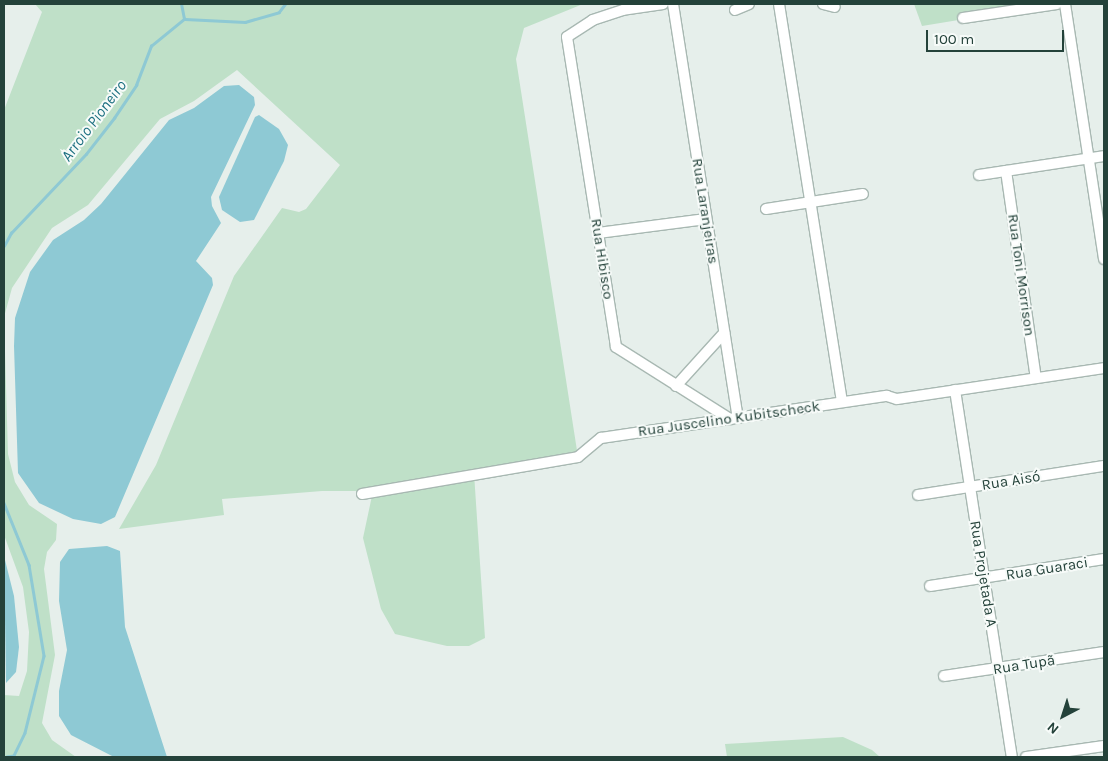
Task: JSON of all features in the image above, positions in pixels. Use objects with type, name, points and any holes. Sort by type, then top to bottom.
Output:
[{"type":"street","name":"Rua Hibisco","points":[[663,4],[623,10],[594,20],[568,37],[616,347],[676,386],[734,418]]},
{"type":"street","name":"Rua Laranjeiras","points":[[673,4],[724,333],[734,418]]},
{"type":"street","points":[[735,10],[749,4]]},
{"type":"street","points":[[780,4],[842,402]]},
{"type":"street","points":[[823,4],[835,7]]},
{"type":"street","points":[[964,18],[1057,4]]},
{"type":"street","points":[[1065,4],[1104,259]]},
{"type":"street","points":[[979,175],[1104,156]]},
{"type":"street","name":"Rua Toni Morrison","points":[[1006,171],[1036,378]]},
{"type":"street","points":[[766,209],[863,194]]},
{"type":"street","points":[[598,233],[706,218]]},
{"type":"street","points":[[676,386],[724,333]]},
{"type":"street","name":"Rua Juscelino Kubitscheck","points":[[362,494],[578,457],[601,438],[842,402],[955,390],[1104,368]]},
{"type":"street","name":"Rua Projetada A","points":[[955,390],[1012,757]]},
{"type":"street","name":"Rua Aisó","points":[[918,495],[1104,466]]},
{"type":"street","name":"Rua Guaraci","points":[[930,586],[1104,560]]},
{"type":"street","name":"Rua Tupã","points":[[944,676],[1104,652]]},
{"type":"street","points":[[1026,757],[1104,746]]},
{"type":"green space","points":[[35,4],[583,4],[524,28],[516,59],[578,457],[474,473],[485,638],[469,646],[447,646],[395,634],[381,609],[363,538],[373,491],[322,491],[222,499],[224,515],[119,529],[156,465],[234,276],[282,208],[299,212],[306,209],[340,165],[237,70],[194,101],[160,119],[88,205],[52,228],[12,288],[4,317],[4,110],[42,12]]},
{"type":"green space","points":[[914,4],[1057,4],[922,26]]},
{"type":"green space","points":[[4,317],[8,454],[15,482],[29,505],[57,524],[56,540],[47,552],[44,569],[55,655],[42,723],[52,740],[76,757],[4,757],[4,695],[19,696],[27,671],[29,632],[23,587],[4,535]]},
{"type":"green space","points":[[843,737],[872,750],[880,757],[727,757],[725,744]]},
{"type":"water","points":[[239,85],[254,97],[255,105],[211,197],[212,206],[221,223],[196,261],[212,278],[213,285],[115,517],[101,524],[73,519],[39,503],[18,473],[14,346],[15,318],[30,272],[53,240],[84,220],[101,204],[169,120],[194,108],[224,86]]},
{"type":"water","points":[[259,115],[279,129],[288,145],[284,161],[254,220],[240,222],[222,210],[219,197],[255,117]]},
{"type":"water","points":[[107,546],[120,551],[125,627],[167,757],[114,757],[71,735],[59,716],[59,691],[67,650],[59,601],[60,562],[69,549]]},
{"type":"water","points":[[4,556],[14,596],[19,647],[16,672],[6,683]]},
{"type":"waterway","name":"Arroio Pioneiro","points":[[4,246],[11,233],[86,154],[114,118],[136,85],[151,46],[184,19],[181,4]]},
{"type":"waterway","points":[[185,19],[245,22],[279,12],[285,4]]},
{"type":"waterway","name":"Arroio Pioneiro","points":[[4,503],[29,565],[44,656],[25,733],[14,756],[7,757]]}]
